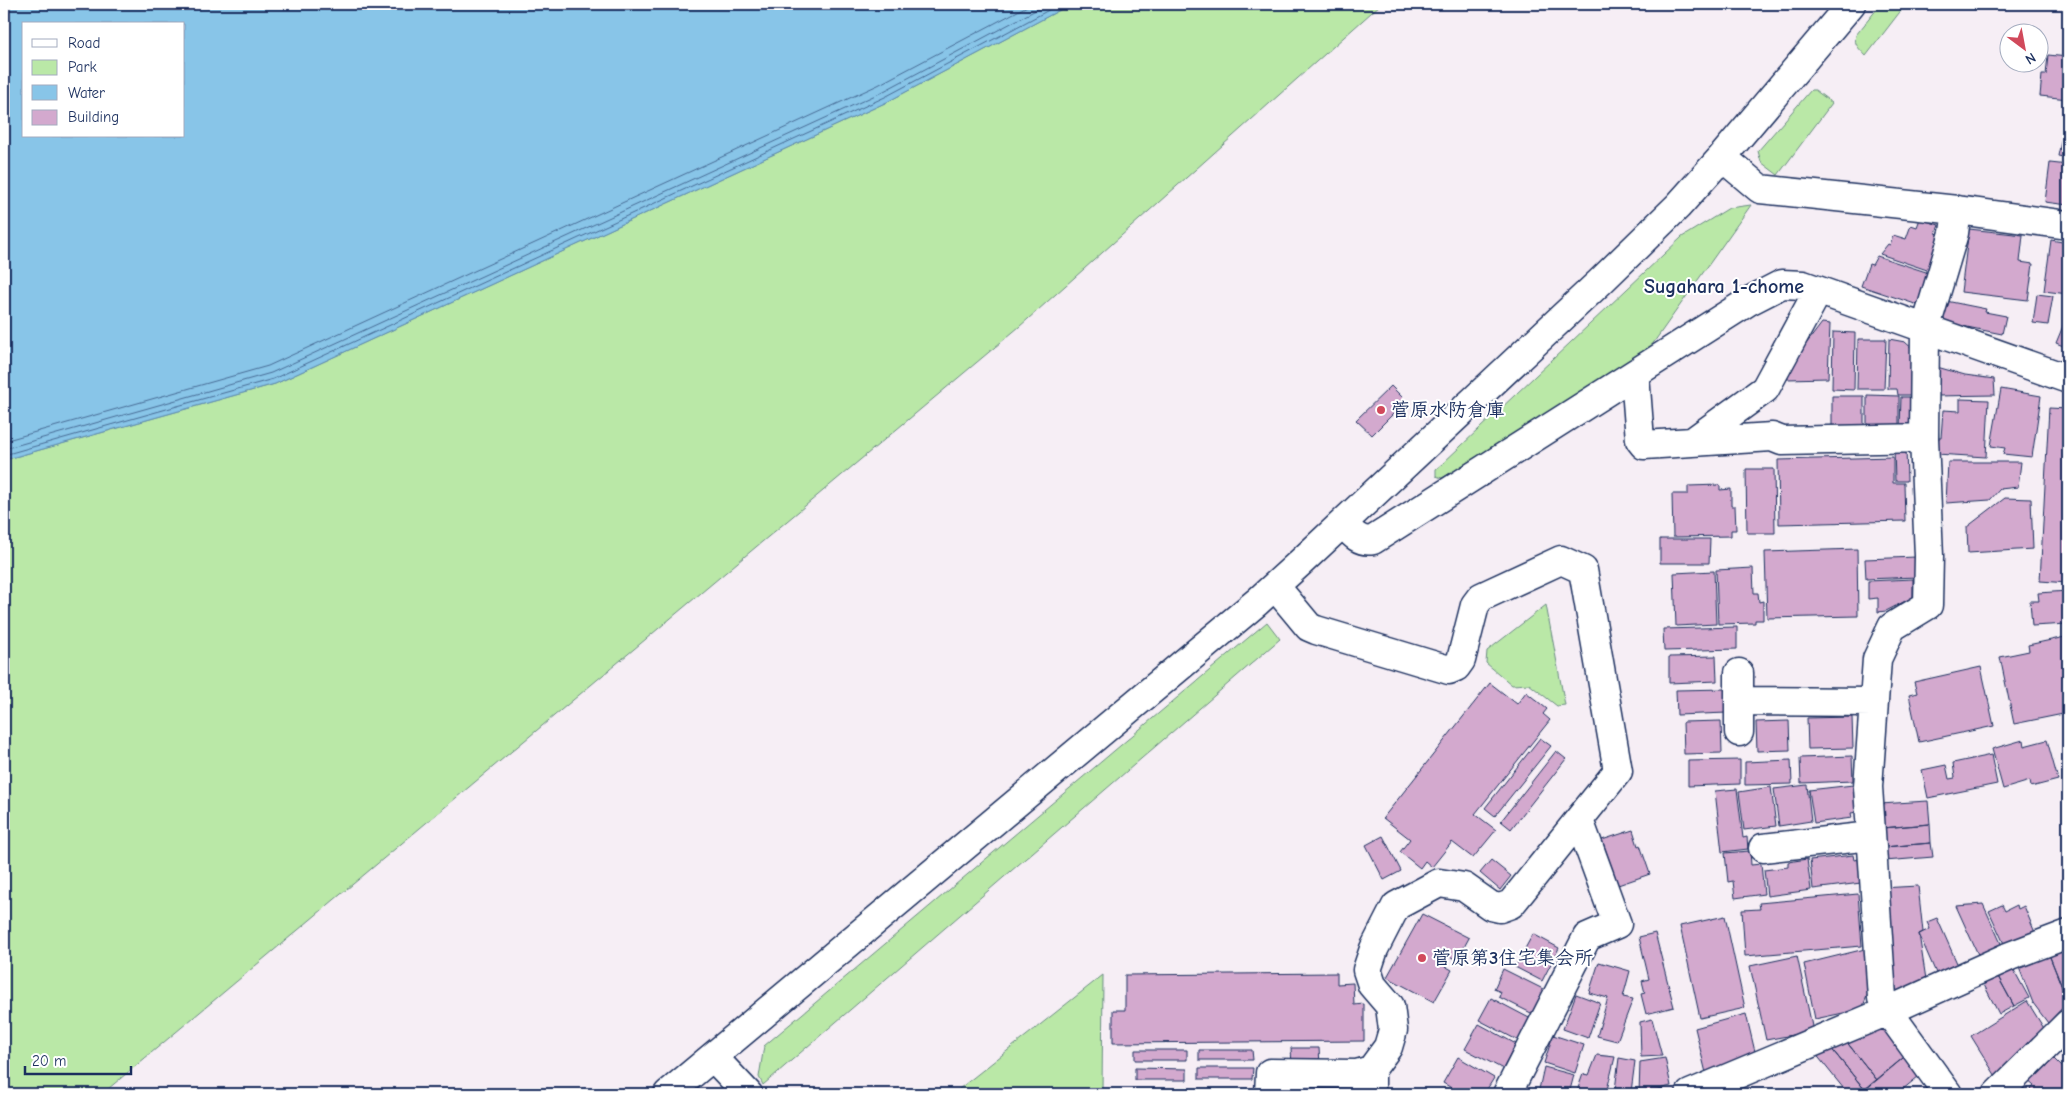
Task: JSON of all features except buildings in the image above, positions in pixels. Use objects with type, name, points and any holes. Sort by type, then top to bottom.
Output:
[{"type":"street","points":[[668,1094],[1275,586],[1678,206],[1722,157],[1851,4]]},
{"type":"street","points":[[1722,157],[1760,189],[1957,210],[2068,225]]},
{"type":"street","points":[[1948,1094],[1888,1011],[1882,998],[1868,787],[1876,659],[1892,627],[1928,604],[1929,556],[1924,438],[1925,330],[1954,233],[1957,210]]},
{"type":"street","points":[[1343,523],[1357,538],[1366,541],[1373,540],[1749,301],[1782,284],[1803,285],[1925,330],[2068,379]]},
{"type":"street","points":[[1692,442],[1765,389],[1818,290]]},
{"type":"street","points":[[1635,375],[1640,440],[1644,446],[1772,437],[1782,441],[1924,438]]},
{"type":"street","points":[[1269,1094],[1270,1073],[1357,1074],[1371,1082],[1388,1047],[1393,1030],[1390,1006],[1372,985],[1367,970],[1374,949],[1396,906],[1438,883],[1464,887],[1491,906],[1500,908],[1511,904],[1618,771],[1583,570],[1561,560],[1481,597],[1475,604],[1460,660],[1456,667],[1449,670],[1316,630],[1304,621],[1275,586]]},
{"type":"street","points":[[1739,673],[1739,732]]},
{"type":"street","points":[[1739,701],[1874,702]]},
{"type":"street","points":[[1507,1094],[1587,937],[1617,924],[1580,820]]},
{"type":"street","points":[[1763,848],[1870,836]]},
{"type":"street","points":[[1690,1094],[1888,1011],[2010,956],[2068,934]]},
{"type":"street","points":[[1997,1094],[2068,1024]]},
{"type":"street","points":[[713,1056],[748,1094]]},
{"type":"green space","points":[[1071,4],[1381,4],[1019,327],[102,1094],[4,1094],[4,460],[275,384],[887,102]]},
{"type":"green space","points":[[1881,4],[1906,4],[1866,56],[1859,49],[1855,38]]},
{"type":"green space","points":[[1811,90],[1815,90],[1832,103],[1778,175],[1761,162],[1758,151]]},
{"type":"green space","points":[[1751,205],[1642,359],[1442,478],[1436,476],[1436,469],[1682,237],[1729,208]]},
{"type":"green space","points":[[1546,605],[1565,705],[1557,706],[1529,684],[1512,685],[1486,663],[1487,651]]},
{"type":"green space","points":[[1267,622],[1280,639],[763,1085],[759,1077],[764,1046]]},
{"type":"green space","points":[[1103,975],[1102,1094],[954,1093]]},
{"type":"water","points":[[4,4],[1071,4],[887,102],[275,384],[4,460]]},
{"type":"place","name":"菅原水防倉庫","points":[[1381,410]]},
{"type":"place","name":"菅原第3住宅集会所","points":[[1422,958]]},
{"type":"district","name":"Sugahara 1-chome","points":[[1724,286]]}]
